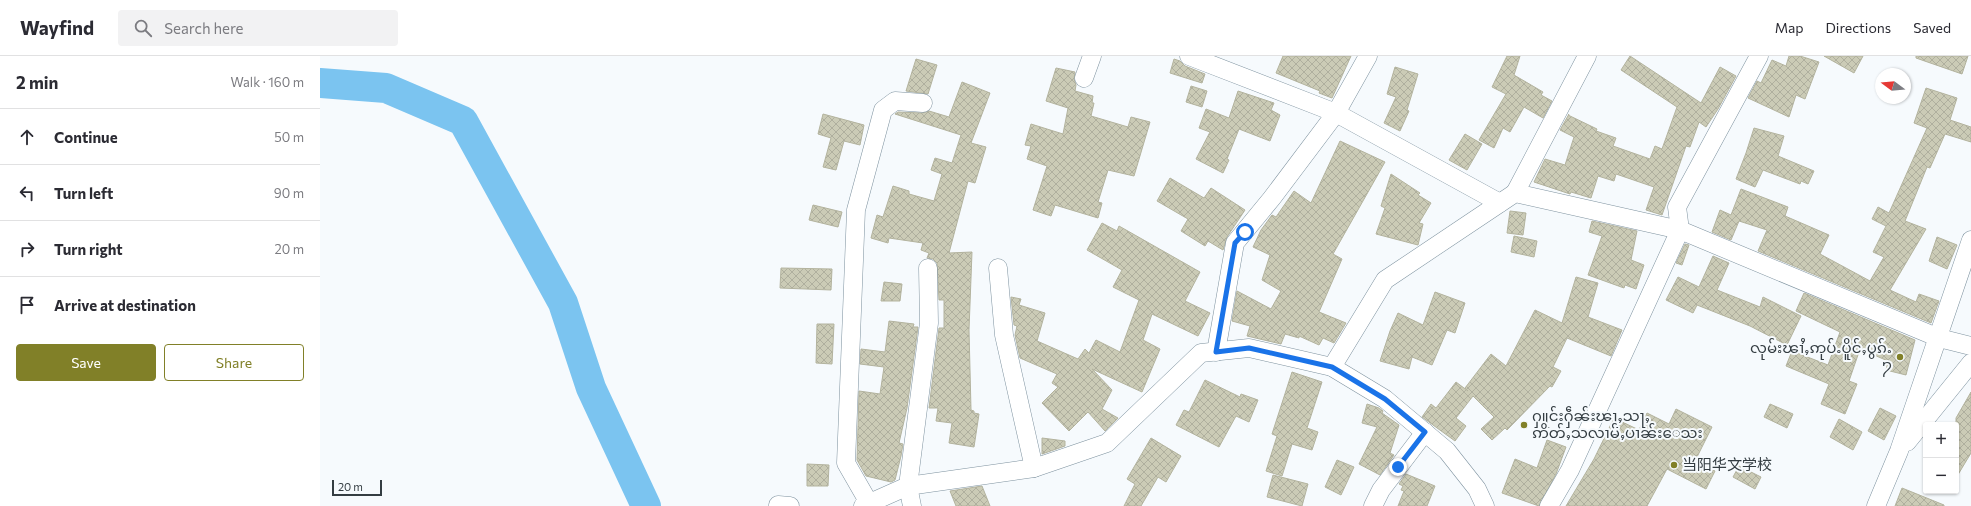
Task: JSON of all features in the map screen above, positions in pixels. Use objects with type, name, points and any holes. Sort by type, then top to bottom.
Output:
[{"type":"street","points":[[1084,78],[1092,56]]},
{"type":"street","points":[[1189,56],[1336,113],[1500,203]]},
{"type":"street","points":[[1216,352],[1235,243],[1272,198],[1336,113],[1368,56]]},
{"type":"street","points":[[1332,367],[1385,280],[1516,193],[1587,56]]},
{"type":"street","points":[[1549,506],[1570,470],[1680,230],[1677,207],[1759,56]]},
{"type":"street","points":[[922,103],[895,101],[884,110],[856,210],[846,463],[866,505],[908,486],[1034,468],[1107,444],[1201,353],[1249,348],[1332,367],[1385,399],[1447,451],[1477,490],[1485,506]]},
{"type":"street","points":[[1516,193],[1680,230],[1939,338],[1971,346]]},
{"type":"street","points":[[1876,506],[1899,451],[1939,338],[1971,240]]},
{"type":"street","points":[[912,506],[908,486],[929,324],[928,268]]},
{"type":"street","points":[[998,268],[1004,335],[1034,468]]},
{"type":"street","points":[[1899,451],[1971,363]]},
{"type":"street","points":[[1373,506],[1381,490],[1425,432]]},
{"type":"building","points":[[1283,56],[1351,56],[1332,98],[1319,93],[1320,91],[1276,73]]},
{"type":"building","points":[[1507,56],[1520,56],[1514,75],[1543,92],[1541,95],[1552,101],[1543,118],[1524,107],[1510,132],[1503,128],[1494,148],[1479,140],[1506,94],[1492,87]]},
{"type":"building","points":[[1630,56],[1701,103],[1720,67],[1736,76],[1718,109],[1706,127],[1699,122],[1690,147],[1686,146],[1662,215],[1646,210],[1654,187],[1616,174],[1614,181],[1598,176],[1591,198],[1571,192],[1570,194],[1534,182],[1545,159],[1565,165],[1574,137],[1560,130],[1568,115],[1597,129],[1596,131],[1616,138],[1613,146],[1650,159],[1655,146],[1662,149],[1677,107],[1621,70]]},
{"type":"building","points":[[1789,56],[1800,56],[1819,62],[1805,99],[1796,95],[1789,117],[1748,98],[1757,81],[1761,83],[1772,60],[1786,66]]},
{"type":"building","points":[[1824,56],[1863,56],[1854,73]]},
{"type":"building","points":[[1916,56],[1968,56],[1962,74],[1916,58]]},
{"type":"building","points":[[916,59],[937,65],[928,94],[906,91]]},
{"type":"building","points":[[1174,59],[1180,61],[1185,66],[1205,74],[1202,83],[1170,73]]},
{"type":"building","points":[[1395,67],[1418,74],[1407,110],[1409,111],[1400,131],[1384,123],[1396,97],[1387,94]]},
{"type":"building","points":[[1056,68],[1075,72],[1075,91],[1093,96],[1092,103],[1094,103],[1091,116],[1128,127],[1131,117],[1150,122],[1134,176],[1108,170],[1098,202],[1102,203],[1098,218],[1055,205],[1051,216],[1033,210],[1047,166],[1027,159],[1031,146],[1025,145],[1031,124],[1063,134],[1068,108],[1046,101]]},
{"type":"building","points":[[962,82],[990,93],[971,143],[986,147],[975,183],[968,181],[949,253],[972,252],[969,330],[971,410],[974,411],[974,413],[979,414],[974,447],[949,443],[952,423],[936,421],[938,408],[929,408],[939,328],[944,328],[944,300],[939,300],[937,263],[933,259],[927,258],[929,253],[921,250],[923,243],[889,238],[888,243],[871,238],[877,215],[883,217],[893,186],[909,191],[909,194],[934,201],[942,174],[931,170],[935,158],[952,163],[961,135],[895,114],[898,112],[922,113],[929,111],[949,117]]},
{"type":"building","points":[[1191,86],[1207,91],[1202,107],[1186,102]]},
{"type":"building","points":[[1926,88],[1957,98],[1950,120],[1971,127],[1971,142],[1945,134],[1930,168],[1927,167],[1905,221],[1926,229],[1890,290],[1916,302],[1919,294],[1939,301],[1931,323],[1758,251],[1767,230],[1739,221],[1731,240],[1712,232],[1720,210],[1731,215],[1741,189],[1788,207],[1785,216],[1829,235],[1820,254],[1870,281],[1884,257],[1873,252],[1886,226],[1872,219],[1878,207],[1889,213],[1927,128],[1914,123]]},
{"type":"building","points":[[1238,91],[1274,103],[1271,110],[1280,115],[1270,141],[1239,129],[1223,173],[1196,159],[1210,132],[1199,128],[1206,109],[1229,118]]},
{"type":"building","points":[[823,114],[864,125],[860,145],[844,141],[836,170],[823,167],[831,138],[818,134]]},
{"type":"building","points":[[1754,128],[1784,136],[1778,156],[1814,171],[1808,184],[1801,181],[1800,184],[1763,170],[1755,187],[1736,179]]},
{"type":"building","points":[[1465,134],[1482,144],[1467,170],[1449,160]]},
{"type":"building","points":[[1340,141],[1385,162],[1333,254],[1342,259],[1319,312],[1346,323],[1334,343],[1323,338],[1319,345],[1299,336],[1299,338],[1285,334],[1281,344],[1247,336],[1250,326],[1232,321],[1237,291],[1271,309],[1281,291],[1262,280],[1270,255],[1253,247],[1261,230],[1272,215],[1276,217],[1294,191],[1311,203]]},
{"type":"building","points":[[1391,174],[1420,193],[1418,195],[1431,203],[1419,223],[1423,224],[1418,245],[1376,234],[1385,208],[1381,206]]},
{"type":"building","points":[[1170,178],[1204,198],[1211,188],[1245,210],[1227,237],[1223,250],[1208,241],[1205,246],[1181,231],[1188,219],[1157,201]]},
{"type":"building","points":[[813,205],[842,212],[838,227],[809,220]]},
{"type":"building","points":[[1510,211],[1526,213],[1523,235],[1507,233]]},
{"type":"building","points":[[1592,221],[1637,231],[1631,260],[1644,265],[1636,289],[1625,285],[1624,288],[1588,275],[1602,236],[1589,232]]},
{"type":"building","points":[[1102,223],[1117,231],[1119,226],[1200,272],[1185,301],[1210,313],[1198,336],[1152,314],[1143,340],[1160,349],[1142,392],[1092,369],[1112,390],[1102,409],[1118,418],[1105,431],[1088,412],[1069,431],[1042,403],[1058,387],[1052,383],[1057,374],[1020,358],[1015,335],[1017,326],[1014,325],[1011,297],[1021,299],[1019,305],[1045,313],[1037,341],[1078,359],[1085,349],[1089,353],[1096,340],[1120,352],[1139,300],[1113,287],[1122,270],[1087,250]]},
{"type":"building","points":[[1514,236],[1537,241],[1534,257],[1511,252]]},
{"type":"building","points":[[1937,237],[1957,245],[1947,269],[1929,261]]},
{"type":"building","points":[[1685,244],[1689,245],[1682,265],[1676,263]]},
{"type":"building","points":[[1713,256],[1729,263],[1717,290],[1760,307],[1763,297],[1801,316],[1787,345],[1750,326],[1697,305],[1693,313],[1666,300],[1678,277],[1699,287]]},
{"type":"building","points":[[781,268],[832,269],[831,290],[780,288]]},
{"type":"building","points":[[1576,277],[1598,283],[1588,317],[1622,330],[1611,356],[1567,338],[1553,367],[1561,371],[1552,387],[1550,386],[1507,430],[1505,428],[1492,440],[1481,429],[1494,417],[1473,396],[1456,418],[1466,426],[1455,441],[1422,417],[1431,404],[1436,408],[1456,382],[1468,391],[1465,388],[1491,354],[1506,366],[1535,310],[1562,323]]},
{"type":"building","points":[[884,282],[902,284],[900,301],[881,301]]},
{"type":"building","points":[[1435,292],[1465,303],[1455,333],[1447,330],[1432,365],[1412,357],[1409,369],[1380,361],[1398,313],[1423,325]]},
{"type":"building","points":[[1804,293],[1915,340],[1906,375],[1886,370],[1888,361],[1860,349],[1849,381],[1857,384],[1845,414],[1821,404],[1829,384],[1786,366],[1792,351],[1828,365],[1840,332],[1796,311]]},
{"type":"building","points":[[889,321],[914,324],[913,327],[918,327],[907,408],[899,443],[903,444],[901,456],[895,480],[891,482],[866,476],[857,460],[859,391],[880,394],[884,367],[860,364],[861,349],[885,352]]},
{"type":"building","points":[[817,324],[834,324],[832,364],[816,363]]},
{"type":"building","points":[[1292,372],[1322,382],[1307,428],[1318,432],[1312,450],[1292,444],[1282,476],[1266,471],[1277,436],[1272,434]]},
{"type":"building","points":[[1205,380],[1240,397],[1241,394],[1258,400],[1249,422],[1236,416],[1219,447],[1176,425],[1184,410],[1189,412]]},
{"type":"building","points":[[1971,392],[1971,453],[1959,473],[1959,422],[1956,422],[1956,418]]},
{"type":"building","points":[[1367,404],[1379,408],[1383,411],[1382,413],[1399,425],[1390,453],[1394,455],[1380,475],[1359,464],[1377,427],[1362,423]]},
{"type":"building","points":[[1770,404],[1793,414],[1787,428],[1764,417]]},
{"type":"building","points":[[1880,408],[1896,416],[1884,440],[1868,431]]},
{"type":"building","points":[[1676,409],[1712,427],[1695,461],[1715,471],[1706,489],[1667,469],[1647,506],[1566,506],[1594,459],[1614,418],[1639,430],[1647,413],[1669,424]]},
{"type":"building","points":[[1839,419],[1862,432],[1853,450],[1830,437]]},
{"type":"building","points":[[1042,438],[1065,441],[1065,446],[1042,454]]},
{"type":"building","points":[[1151,438],[1181,456],[1166,482],[1158,477],[1141,506],[1124,506],[1135,484],[1127,479]]},
{"type":"building","points":[[1547,440],[1566,447],[1556,474],[1539,506],[1502,493],[1515,459],[1537,468]]},
{"type":"building","points":[[1337,460],[1354,467],[1341,495],[1325,487]]},
{"type":"building","points":[[807,464],[829,465],[828,486],[807,486]]},
{"type":"building","points":[[1739,466],[1761,477],[1755,489],[1733,477]]},
{"type":"building","points":[[1406,474],[1435,486],[1427,506],[1398,506],[1404,491],[1401,490],[1403,486],[1399,484]]},
{"type":"building","points":[[1273,475],[1308,484],[1302,506],[1267,497]]},
{"type":"building","points":[[982,486],[990,506],[956,506],[950,491]]},
{"type":"building","points":[[1902,488],[1944,505],[1944,506],[1895,506]]},
{"type":"waterway","points":[[320,83],[386,88],[463,121],[563,303],[591,388],[646,506]]},
{"type":"place","name":"လုမ်းၽၢႆႇဢုပ်ႉပိူင်ႇပွၵ်ႉ ႒","points":[[1900,357]]},
{"type":"place","name":"ႁူင်းႁဵၼ်းၽႃႇသႃႇ ဢိတ်ႇသလၢမ်ႇပၢၼ်းေသး","points":[[1524,425]]},
{"type":"place","name":"当阳华文学校","points":[[1674,465]]},
{"type":"route","points":[[1245,232],[1235,243],[1216,352],[1249,348],[1332,367],[1385,399],[1425,432],[1398,467]]}]
